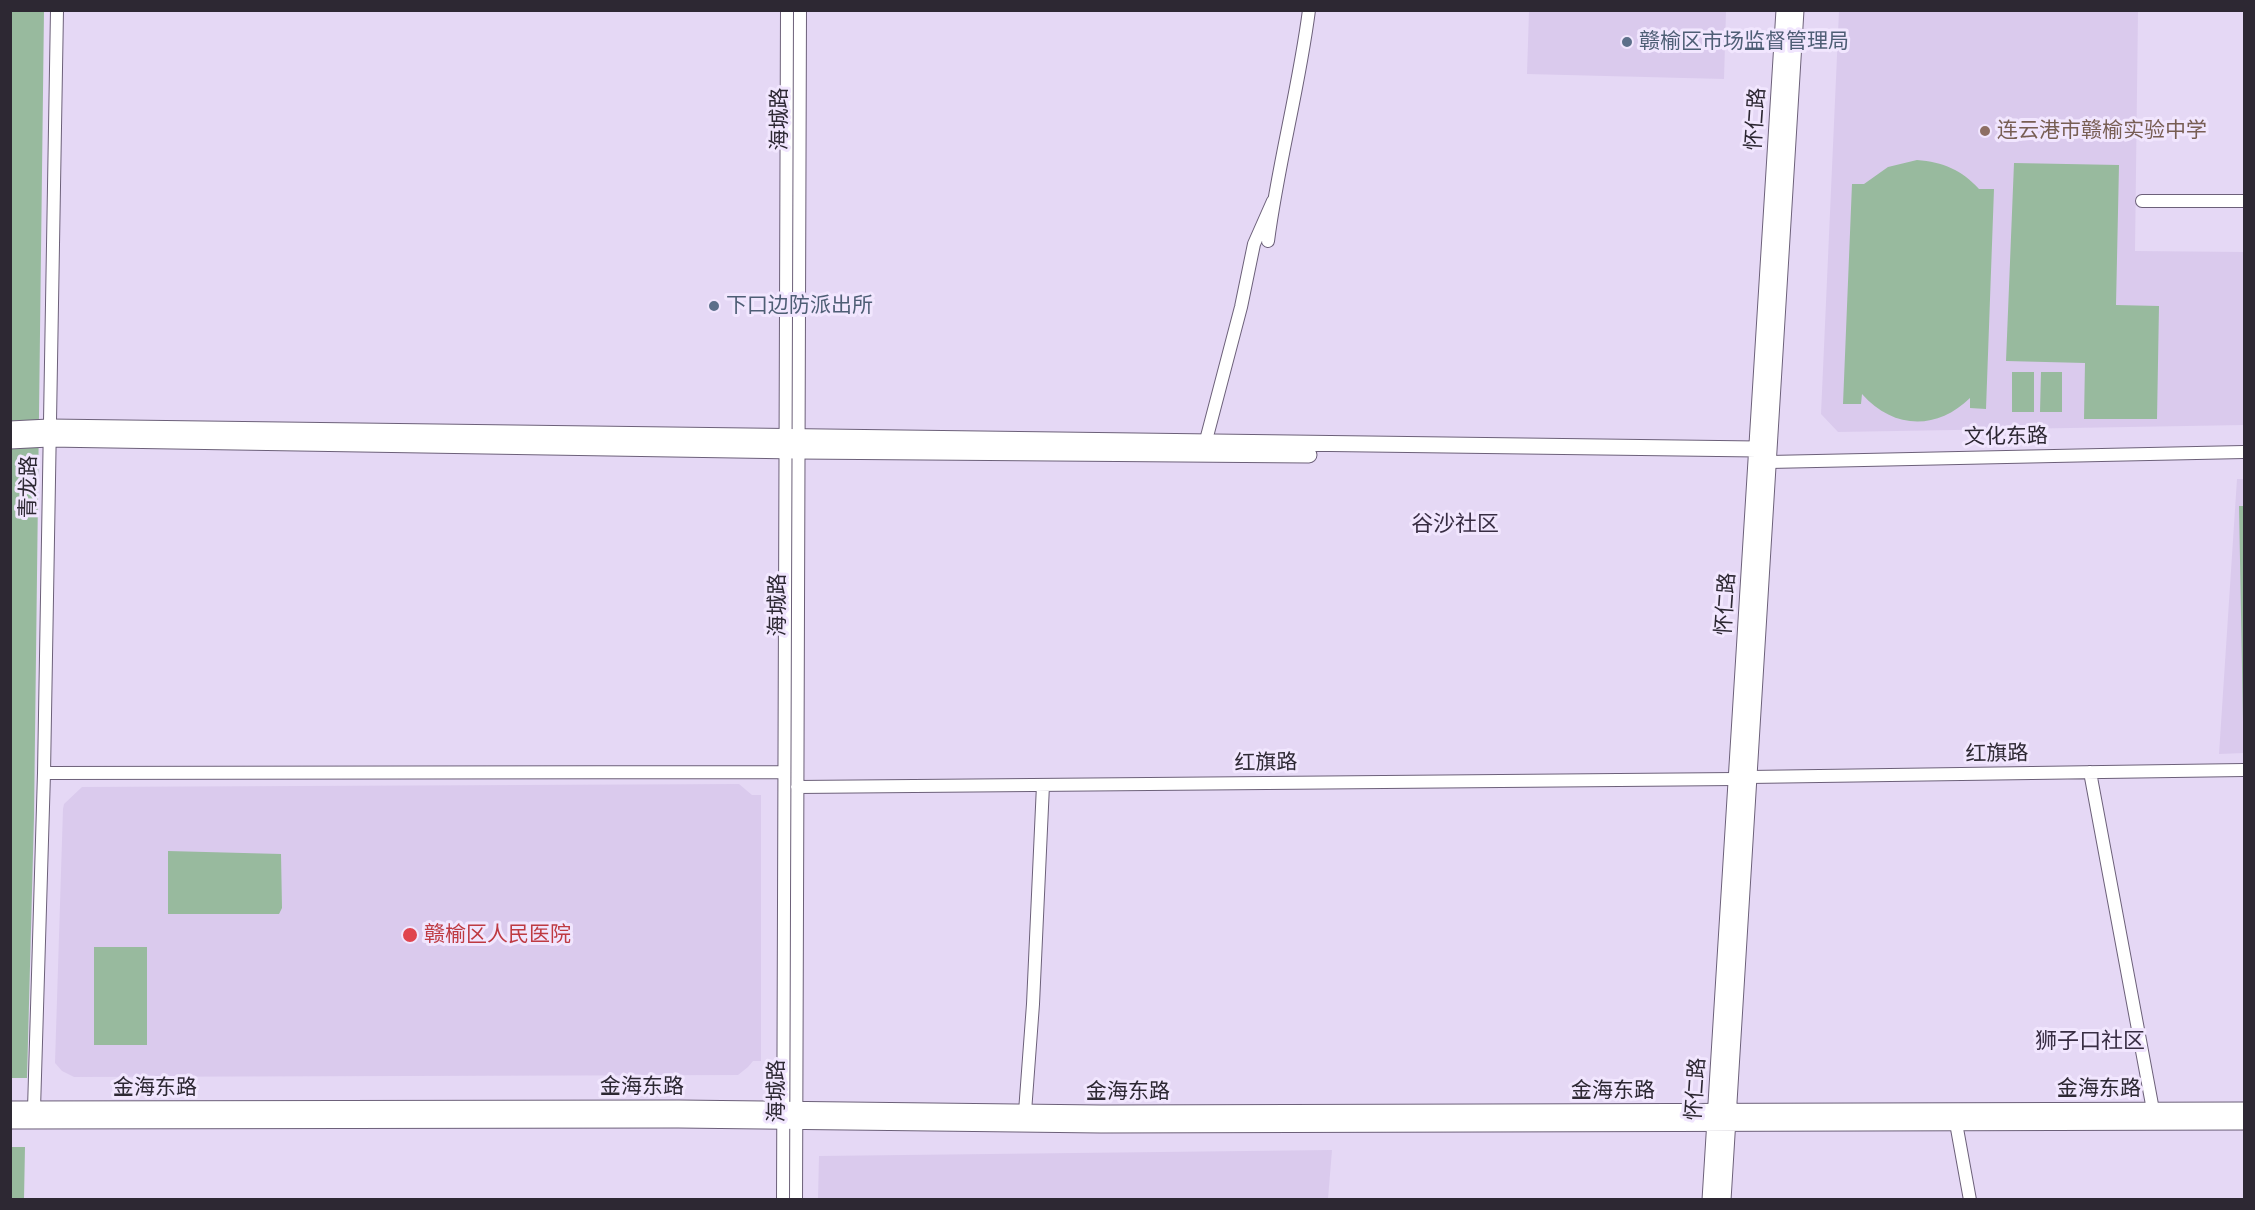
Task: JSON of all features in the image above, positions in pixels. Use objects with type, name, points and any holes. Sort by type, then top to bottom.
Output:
[{"type":"main road","name":"怀仁路","points":[[1723,1200],[1722,1117],[1743,778],[1784,10]]},
{"type":"main road","name":"怀仁路","points":[[1760,456],[1796,10]]},
{"type":"main road","points":[[10,429],[49,433],[1760,456]]},
{"type":"main road","points":[[10,441],[49,433]]},
{"type":"main road","points":[[792,444],[1205,444],[1760,456]]},
{"type":"main road","name":"金海东路","points":[[10,1109],[790,1115],[1101,1125],[2244,1110]]},
{"type":"main road","name":"金海东路","points":[[10,1121],[424,1120],[1025,1112],[1722,1117],[1956,1123],[2244,1122]]},
{"type":"main road","name":"怀仁路","points":[[1710,1200],[1722,1117]]},
{"type":"street","name":"青龙路","points":[[34,1109],[44,774],[57,10]]},
{"type":"street","name":"海城路","points":[[783,1200],[790,1115],[797,787],[787,10]]},
{"type":"street","name":"海城路","points":[[796,1200],[790,1115],[784,772],[800,10]]},
{"type":"street","points":[[1268,241],[1273,201],[1303,54],[1309,10]]},
{"type":"street","points":[[1205,444],[1241,307],[1254,244],[1273,201]]},
{"type":"street","points":[[2142,201],[2244,201]]},
{"type":"street","name":"文化东路","points":[[1760,456],[2244,452]]},
{"type":"street","name":"红旗路","points":[[797,787],[1743,778],[2244,770]]},
{"type":"street","points":[[44,774],[784,772]]},
{"type":"street","points":[[2090,772],[2153,1110]]},
{"type":"street","points":[[1025,1112],[1033,1004],[1043,785]]},
{"type":"street","points":[[1956,1123],[1970,1200]]},
{"type":"shaded area","name":"赣榆区市场监督管理局","points":[[1529,11],[1726,11],[1724,79],[1527,74]]},
{"type":"shaded area","name":"连云港市赣榆实验中学","points":[[1839,11],[2138,11],[2135,251],[2244,252],[2244,425],[1838,432],[1821,414]]},
{"type":"shaded area","points":[[2237,479],[2244,479],[2244,753],[2219,754]]},
{"type":"shaded area","name":"赣榆区人民医院","points":[[739,784],[752,795],[761,795],[761,1061],[753,1061],[738,1075],[74,1077],[62,1071],[55,1063],[63,809],[64,804],[82,787]]},
{"type":"shaded area","points":[[1332,1150],[1328,1199],[818,1199],[819,1156]]},
{"type":"green space","points":[[10,11],[44,11],[34,817],[27,1078],[10,1078]]},
{"type":"green space","points":[[1917,160],[1951,168],[1966,177],[1979,189],[1994,189],[1986,409],[1970,408],[1970,398],[1957,409],[1943,416],[1915,422],[1887,414],[1874,406],[1862,394],[1861,404],[1843,404],[1852,184],[1864,184],[1888,167]]},
{"type":"green space","points":[[2014,163],[2119,165],[2116,305],[2159,306],[2157,419],[2084,419],[2085,363],[2006,361]]},
{"type":"green space","points":[[2012,372],[2034,372],[2034,412],[2012,412]]},
{"type":"green space","points":[[2041,372],[2062,372],[2062,412],[2040,412]]},
{"type":"green space","points":[[2239,506],[2244,506],[2244,722],[2243,722]]},
{"type":"green space","points":[[168,851],[281,854],[282,908],[279,914],[168,914]]},
{"type":"green space","points":[[94,947],[147,947],[147,1045],[94,1045]]},
{"type":"green space","points":[[10,1147],[25,1147],[24,1199],[11,1199]]},
{"type":"place","name":"赣榆区市场监督管理局","points":[[1627,42]]},
{"type":"place","name":"连云港市赣榆实验中学","points":[[1985,131]]},
{"type":"place","name":"下口边防派出所","points":[[714,306]]},
{"type":"place","name":"赣榆区人民医院","points":[[410,935]]},
{"type":"district","name":"谷沙社区","points":[[1455,525]]},
{"type":"district","name":"狮子口社区","points":[[2090,1042]]}]
